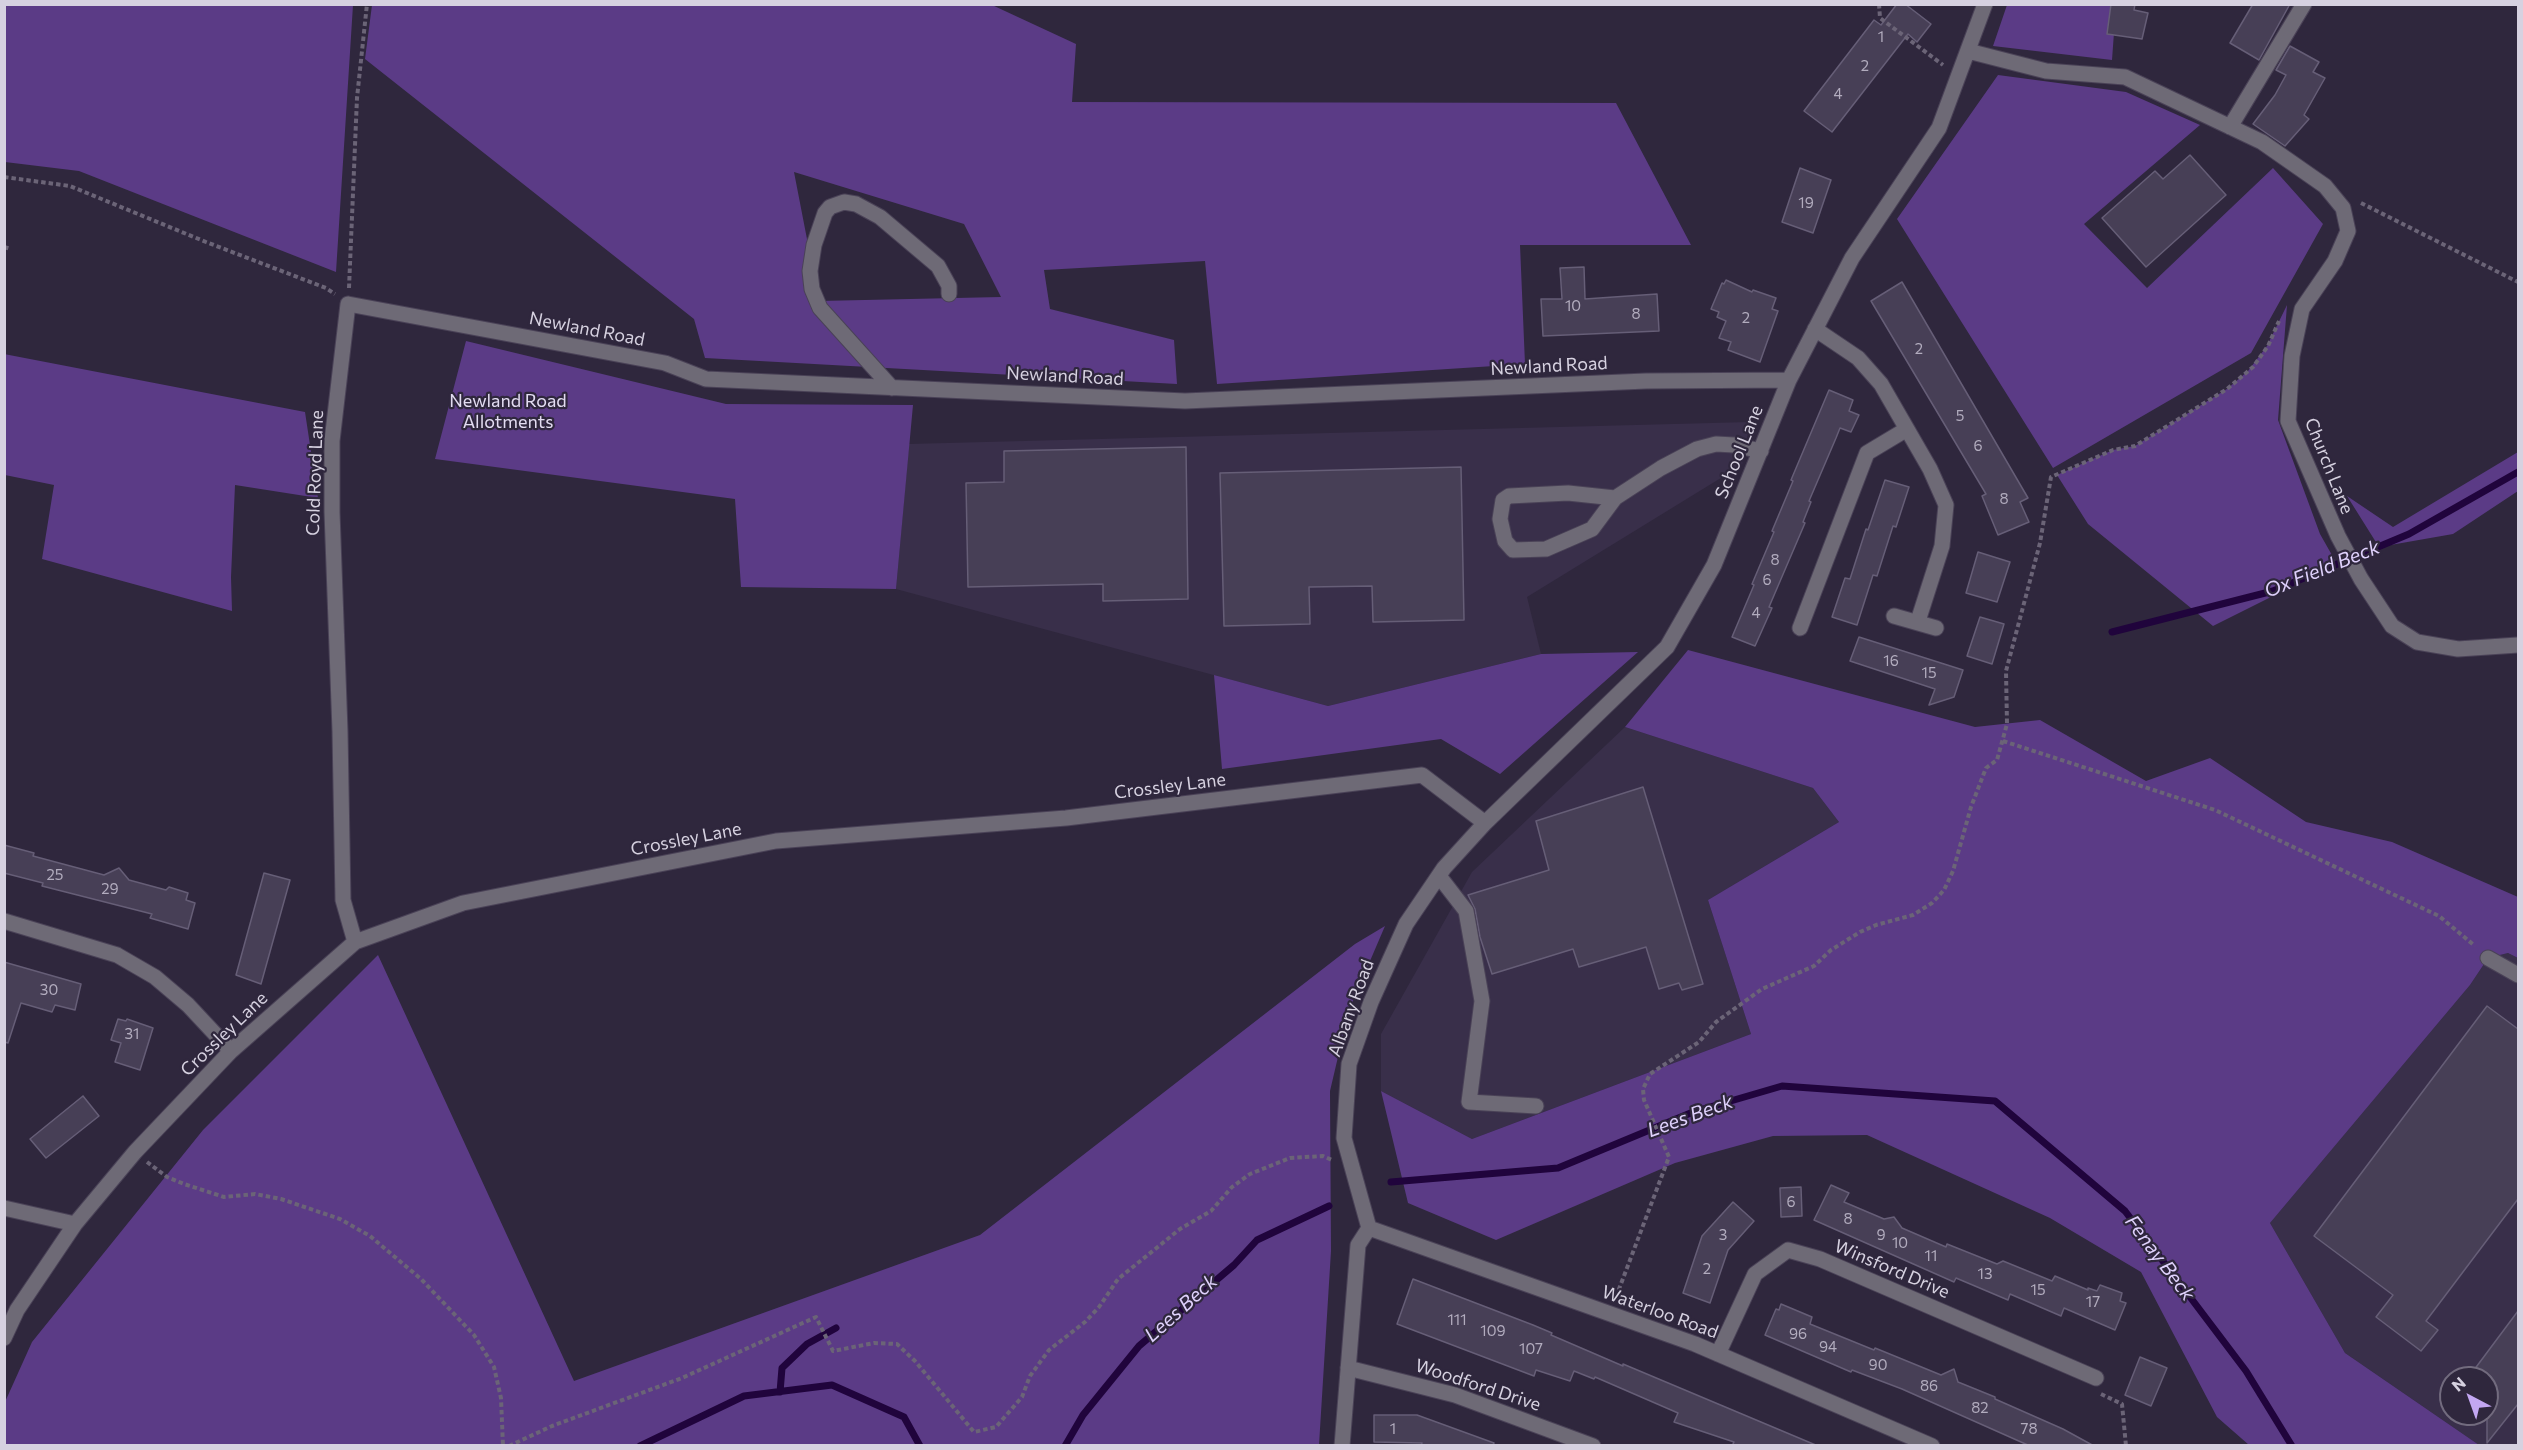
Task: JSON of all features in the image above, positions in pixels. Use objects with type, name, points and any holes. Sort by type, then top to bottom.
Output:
[{"type":"street","name":"School Lane","points":[[1485,823],[1667,647],[1714,565],[1789,380],[1852,258],[1939,128],[1985,4]]},
{"type":"street","points":[[2230,127],[2304,4]]},
{"type":"street","points":[[1968,51],[2046,72],[2125,77],[2262,142],[2325,186],[2343,208]]},
{"type":"street","points":[[892,388],[820,308],[812,289],[810,271],[814,245],[825,213],[830,207],[844,202],[856,204],[880,217],[938,266],[950,286],[949,294]]},
{"type":"street","name":"Church Lane","points":[[2343,208],[2348,231],[2335,261],[2302,309],[2292,356],[2288,421],[2338,536],[2361,579],[2392,627],[2417,642],[2458,649],[2518,645]]},
{"type":"street","name":"Newland Road","points":[[348,304],[665,363],[706,379],[1185,401],[1646,381],[1789,380]]},
{"type":"street","name":"Cold Royd Lane","points":[[348,304],[333,441],[332,512],[343,900],[355,942]]},
{"type":"street","points":[[1815,329],[1858,358],[1881,384],[1930,469],[1946,505],[1942,546],[1918,621]]},
{"type":"street","points":[[1800,628],[1867,453],[1907,429]]},
{"type":"street","points":[[1615,498],[1568,493],[1509,496],[1503,500],[1500,519],[1505,541],[1513,550],[1546,549],[1592,529],[1615,498],[1661,468],[1697,449],[1716,444],[1734,445],[1761,452]]},
{"type":"street","points":[[1894,616],[1936,628]]},
{"type":"street","name":"Crossley Lane","points":[[4,1338],[17,1310],[75,1224],[135,1152],[231,1051],[355,942],[463,903],[776,841],[1066,818],[1422,775],[1485,823]]},
{"type":"street","name":"Albany Road","points":[[1370,1228],[1344,1138],[1349,1064],[1371,1002],[1406,924],[1439,876],[1485,823]]},
{"type":"street","points":[[1439,876],[1466,911],[1482,1001],[1468,1102],[1536,1106]]},
{"type":"street","points":[[4,921],[117,955],[145,971],[188,1005],[231,1051]]},
{"type":"street","points":[[2488,958],[2518,975]]},
{"type":"street","points":[[4,1208],[75,1224]]},
{"type":"street","points":[[1342,1446],[1358,1245],[1370,1228]]},
{"type":"street","name":"Waterloo Road","points":[[1370,1228],[1718,1354],[1932,1446]]},
{"type":"street","name":"Winsford Drive","points":[[1718,1354],[1755,1274],[1788,1250],[1820,1259],[2096,1378]]},
{"type":"street","name":"Woodford Drive","points":[[1348,1368],[1455,1395],[1593,1446]]},
{"type":"path","points":[[348,304],[357,98],[367,4]]},
{"type":"path","points":[[1879,4],[1880,18],[1937,60]]},
{"type":"path","points":[[4,177],[70,186],[326,288],[348,304]]},
{"type":"path","points":[[2343,208],[2351,198],[2518,282]]},
{"type":"path","points":[[4,247],[11,249]]},
{"type":"path","points":[[1609,1315],[1669,1157],[1644,1100],[1643,1089],[1650,1074],[1699,1042],[1716,1022],[1762,989],[1814,966],[1831,950],[1860,932],[1913,915],[1932,903],[1944,890],[1953,871],[1960,839],[1986,768],[1997,760],[2003,741],[2007,724],[2006,671],[2040,543],[2051,477],[2113,450],[2135,446],[2227,388],[2253,367],[2268,346],[2282,315]]},
{"type":"path","points":[[2003,741],[2215,810],[2439,916],[2488,958]]},
{"type":"path","points":[[135,1152],[167,1178],[224,1197],[255,1194],[281,1199],[340,1219],[370,1236],[421,1280],[474,1335],[494,1367],[501,1398],[503,1446]]},
{"type":"path","points":[[509,1446],[552,1426],[682,1378],[816,1317],[833,1351],[874,1343],[897,1344],[915,1361],[974,1432],[996,1427],[1022,1397],[1030,1376],[1049,1350],[1085,1322],[1099,1307],[1118,1279],[1180,1229],[1210,1211],[1232,1187],[1250,1174],[1290,1158],[1323,1156],[1353,1168]]},
{"type":"path","points":[[2096,1378],[2098,1394],[2122,1404],[2126,1446]]},
{"type":"shaded area","points":[[1750,422],[1742,465],[1527,597],[1541,654],[1328,706],[896,589],[909,444]]},
{"type":"shaded area","points":[[1625,727],[1813,788],[1839,822],[1708,900],[1751,1034],[1472,1139],[1381,1091],[1381,1034],[1472,872]]},
{"type":"shaded area","points":[[2508,953],[2518,958],[2518,1445],[2479,1445],[2451,1426],[2499,1426],[2499,1366],[2439,1366],[2439,1418],[2345,1353],[2270,1223],[2470,985],[2488,958]]},
{"type":"green space","points":[[5,4],[353,5],[336,272],[79,171],[5,162]]},
{"type":"green space","points":[[372,5],[992,5],[1076,44],[1072,102],[1616,103],[1691,245],[1520,245],[1525,364],[1217,384],[1205,261],[1044,270],[1050,309],[1174,340],[1177,384],[705,358],[694,319],[365,59]],"holes":[[[794,172],[964,224],[1001,297],[819,301]]]},
{"type":"green space","points":[[2007,5],[2116,5],[2112,60],[1993,46]]},
{"type":"green space","points":[[1998,75],[2126,92],[2200,125],[2084,224],[2147,288],[2273,168],[2323,224],[2251,353],[2053,468],[1897,219]]},
{"type":"green space","points":[[2287,305],[2278,420],[2320,534],[2337,564],[2213,626],[2088,524],[2057,475],[2113,450],[2135,446],[2227,389],[2248,371],[2267,346]]},
{"type":"green space","name":"Newland Road Allotments","points":[[466,341],[726,404],[913,405],[896,589],[741,587],[735,499],[435,459]]},
{"type":"green space","points":[[4,354],[305,412],[318,498],[235,485],[231,577],[232,611],[42,559],[54,485],[5,475]]},
{"type":"green space","points":[[2518,452],[2518,491],[2453,534],[2379,547],[2347,496],[2393,527]]},
{"type":"green space","points":[[1688,650],[1975,727],[2040,720],[2146,781],[2210,758],[2306,822],[2392,842],[2518,897],[2518,958],[2508,953],[2488,958],[2470,985],[2270,1223],[2345,1353],[2439,1418],[2439,1426],[2451,1426],[2479,1445],[2249,1445],[2217,1417],[2141,1272],[2050,1218],[1867,1135],[1773,1136],[1675,1163],[1496,1240],[1408,1203],[1381,1091],[1472,1139],[1751,1034],[1708,900],[1839,822],[1813,788],[1625,727]]},
{"type":"green space","points":[[1638,652],[1500,774],[1441,739],[1222,769],[1214,675],[1328,706],[1541,654]]},
{"type":"green space","points":[[1385,926],[1349,1010],[1330,1091],[1331,1251],[1319,1445],[5,1445],[5,1402],[32,1342],[203,1130],[378,955],[574,1381],[980,1235],[1355,944]]},
{"type":"building","points":[[1897,4],[1905,4],[1931,24],[1917,42],[1908,34],[1832,132],[1804,111],[1874,20],[1881,25]]},
{"type":"building","points":[[2111,4],[2135,4],[2134,10],[2148,13],[2142,39],[2107,34]]},
{"type":"building","points":[[2253,4],[2290,4],[2259,60],[2230,43]]},
{"type":"building","points":[[2290,46],[2319,62],[2313,72],[2325,78],[2304,115],[2309,119],[2285,146],[2253,124],[2275,95],[2286,75],[2276,70]]},
{"type":"building","points":[[2190,155],[2226,195],[2146,267],[2102,218],[2155,171],[2163,179]]},
{"type":"building","points":[[1800,168],[1831,180],[1813,233],[1782,222]]},
{"type":"building","points":[[1584,267],[1585,299],[1657,294],[1659,331],[1543,336],[1541,299],[1562,299],[1560,268]]},
{"type":"building","points":[[1726,280],[1752,292],[1753,290],[1776,298],[1772,309],[1778,311],[1760,362],[1728,350],[1731,342],[1719,338],[1726,321],[1717,317],[1719,312],[1711,309],[1722,283],[1724,284]]},
{"type":"building","points":[[1902,282],[2028,498],[2020,502],[2029,522],[1998,535],[1982,496],[1986,494],[1871,301]]},
{"type":"building","points":[[1829,390],[1853,400],[1849,411],[1859,415],[1851,432],[1840,428],[1809,501],[1811,502],[1803,522],[1805,523],[1755,646],[1732,637],[1774,532],[1772,531],[1793,481],[1791,480]]},
{"type":"building","points":[[1186,447],[1188,599],[1103,601],[1103,584],[968,587],[966,483],[1004,482],[1004,451]]},
{"type":"building","points":[[1461,467],[1464,620],[1373,622],[1372,586],[1309,587],[1310,624],[1224,626],[1220,473]]},
{"type":"building","points":[[1885,480],[1909,487],[1896,527],[1893,526],[1877,576],[1873,575],[1857,625],[1832,617],[1845,578],[1850,579]]},
{"type":"building","points":[[1978,552],[2010,562],[1997,602],[1966,593]]},
{"type":"building","points":[[1980,617],[2004,624],[1992,664],[1967,656]]},
{"type":"building","points":[[1859,637],[1963,670],[1954,697],[1929,705],[1935,689],[1850,661]]},
{"type":"building","points":[[1643,787],[1703,984],[1682,990],[1679,983],[1659,989],[1646,947],[1579,967],[1573,949],[1492,974],[1480,937],[1475,909],[1468,895],[1549,870],[1536,821]]},
{"type":"building","points":[[4,845],[34,853],[33,856],[104,875],[119,868],[129,880],[166,890],[169,887],[188,893],[186,900],[195,903],[188,929],[150,918],[152,914],[42,886],[43,883],[4,873]]},
{"type":"building","points":[[264,873],[290,880],[261,984],[236,975]]},
{"type":"building","points":[[4,962],[81,984],[75,1010],[55,1005],[52,1012],[21,1003],[8,1043],[4,1042]]},
{"type":"building","points":[[2487,1006],[2518,1029],[2518,1199],[2426,1321],[2438,1330],[2421,1351],[2376,1317],[2393,1295],[2314,1236]]},
{"type":"building","points":[[118,1019],[126,1021],[127,1019],[153,1028],[140,1070],[115,1062],[121,1043],[111,1040]]},
{"type":"building","points":[[83,1096],[99,1116],[46,1158],[30,1139]]},
{"type":"building","points":[[1831,1185],[1849,1193],[1844,1202],[1884,1219],[1894,1217],[1902,1228],[1946,1247],[1947,1244],[1997,1264],[2003,1261],[2052,1281],[2055,1276],[2088,1290],[2088,1288],[2097,1291],[2100,1285],[2122,1293],[2120,1301],[2126,1303],[2115,1330],[2064,1308],[2061,1316],[2010,1294],[2008,1300],[1956,1278],[1954,1282],[1814,1220]]},
{"type":"building","points":[[1801,1187],[1802,1216],[1781,1217],[1780,1188]]},
{"type":"building","points":[[1733,1202],[1754,1221],[1728,1250],[1710,1303],[1683,1293],[1702,1236]]},
{"type":"building","points":[[1413,1279],[1533,1325],[1623,1366],[1623,1364],[1818,1446],[1732,1446],[1734,1442],[1674,1422],[1678,1413],[1595,1377],[1594,1379],[1574,1371],[1570,1381],[1536,1370],[1534,1376],[1397,1324]]},
{"type":"building","points":[[1781,1304],[1812,1317],[1810,1324],[1874,1350],[1875,1348],[1941,1375],[1954,1369],[1958,1382],[2063,1429],[2094,1446],[2030,1446],[1902,1389],[1852,1370],[1851,1372],[1765,1335],[1776,1309],[1779,1310]]},
{"type":"building","points":[[2518,1311],[2518,1404],[2487,1443],[2487,1426],[2499,1426],[2499,1366],[2477,1366]]},
{"type":"building","points":[[2140,1357],[2167,1368],[2151,1406],[2125,1395]]},
{"type":"building","points":[[1374,1415],[1417,1415],[1494,1443],[1493,1446],[1421,1446],[1422,1443],[1374,1442]]},
{"type":"waterway","name":"Ox Field Beck","points":[[2112,632],[2273,591],[2409,534],[2518,472]]},
{"type":"waterway","name":"Lees Beck","points":[[1391,1182],[1558,1168],[1693,1112],[1782,1086],[1995,1101],[2125,1211],[2246,1371],[2292,1446]]},
{"type":"waterway","name":"Lees Beck","points":[[1065,1446],[1083,1415],[1139,1346],[1234,1265],[1257,1240],[1329,1206]]},
{"type":"waterway","points":[[780,1392],[782,1368],[807,1344],[836,1328]]},
{"type":"waterway","name":"Lees Beck","points":[[640,1446],[744,1396],[832,1385],[904,1417],[920,1446]]},
{"type":"water label","name":"Fenay Beck","points":[[2160,1258]]}]
